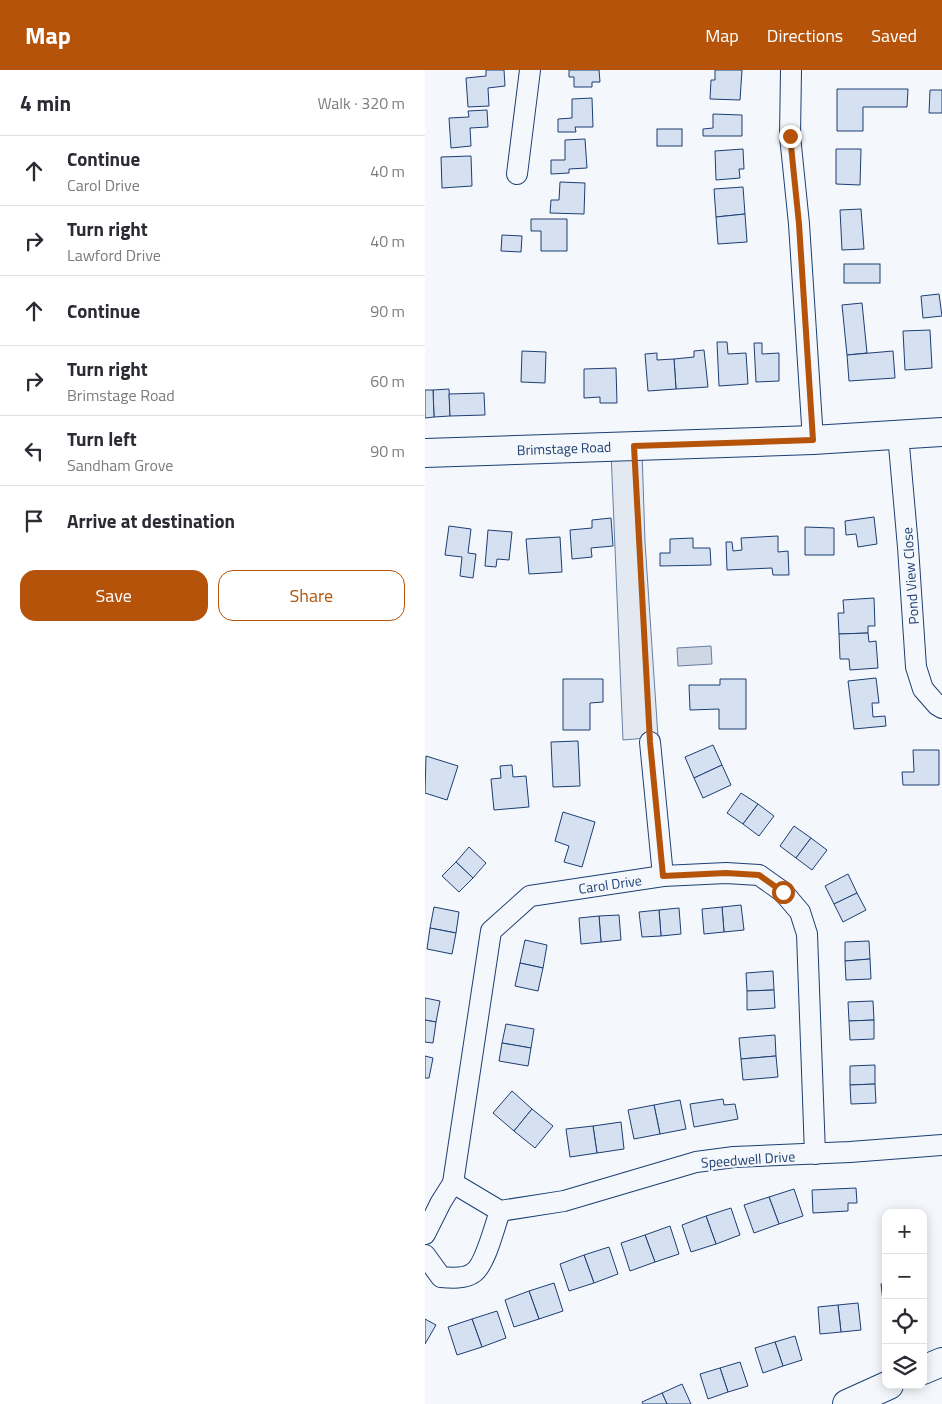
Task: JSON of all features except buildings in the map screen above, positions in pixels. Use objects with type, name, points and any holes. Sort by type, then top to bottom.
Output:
[{"type":"main road","name":"Brimstage Road","points":[[425,453],[813,440],[942,432]]},
{"type":"main road","points":[[927,1368],[942,1362]]},
{"type":"main road","points":[[847,1404],[882,1388]]},
{"type":"street","points":[[517,174],[530,70]]},
{"type":"street","points":[[791,70],[790,136],[799,234],[813,440]]},
{"type":"street","name":"Pond View Close","points":[[898,434],[916,667],[923,690],[942,708]]},
{"type":"street","points":[[650,742],[663,876]]},
{"type":"street","name":"Carol Drive","points":[[453,1183],[491,931],[530,896],[663,876],[726,873],[759,875],[783,892],[800,912],[807,934],[815,1154]]},
{"type":"street","name":"Speedwell Drive","points":[[500,1211],[564,1201],[696,1162],[734,1157],[815,1154],[942,1145]]},
{"type":"street","points":[[425,1234],[453,1183],[500,1211],[483,1260],[473,1273],[456,1278],[441,1277],[425,1255]]},
{"type":"path","points":[[634,446],[650,742]]},
{"type":"shaded area","points":[[642,451],[645,542],[658,737],[623,740],[611,452]]},
{"type":"shaded area","points":[[711,646],[712,664],[678,666],[677,648]]},
{"type":"route","points":[[783,892],[759,875],[726,873],[663,876],[650,742],[634,446],[813,440],[799,224],[790,136]]}]
